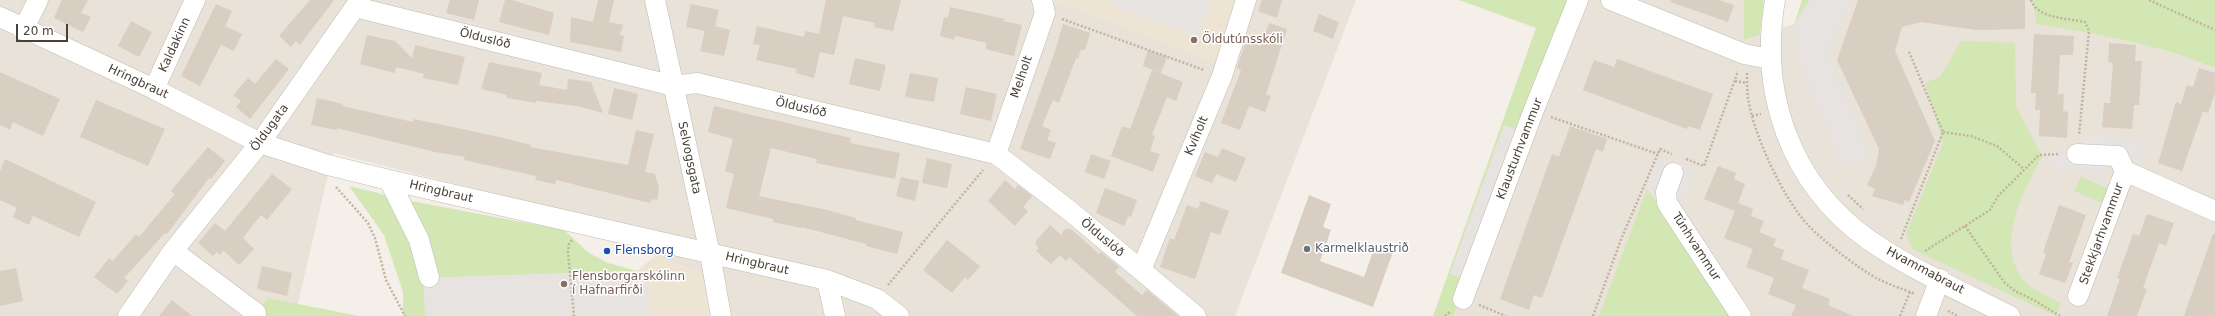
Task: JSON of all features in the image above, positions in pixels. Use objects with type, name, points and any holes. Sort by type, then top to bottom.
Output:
[{"type":"street","points":[[23,30],[38,0]]},
{"type":"street","name":"Kaldakinn","points":[[154,89],[195,0]]},
{"type":"street","name":"Selvogsgata","points":[[655,0],[710,254],[721,316]]},
{"type":"street","name":"Kvíholt","points":[[1141,270],[1222,76],[1246,0]]},
{"type":"street","name":"Klausturhvammur","points":[[1463,299],[1533,112],[1578,0]]},
{"type":"street","points":[[1611,0],[1744,54],[1770,59]]},
{"type":"street","name":"Hvammabraut","points":[[1775,0],[1770,39],[1770,59],[1773,87],[1778,112],[1792,149],[1812,181],[1846,222],[1868,239],[1906,263],[2010,316]]},
{"type":"street","name":"Ölduslóð","points":[[358,3],[674,86],[697,83],[996,154],[1070,211],[1196,316]]},
{"type":"street","name":"Öldugata","points":[[128,316],[173,251],[260,143],[358,3]]},
{"type":"street","name":"Melholt","points":[[996,154],[1043,6]]},
{"type":"street","name":"Hringbraut","points":[[0,17],[23,30],[154,89],[260,143],[328,164],[389,180],[828,280],[877,299],[899,316]]},
{"type":"street","name":"Stekkjarhvammur","points":[[2077,154],[2118,156],[2125,171],[2215,211]]},
{"type":"street","name":"Stekkjarhvammur","points":[[2078,296],[2125,171]]},
{"type":"street","name":"Túnhvammur","points":[[1673,173],[1666,192],[1667,203],[1741,316]]},
{"type":"street","points":[[389,180],[419,240],[429,277]]},
{"type":"street","points":[[173,251],[256,313]]},
{"type":"street","points":[[1926,316],[1940,279]]},
{"type":"street","points":[[828,280],[835,316]]},
{"type":"path","points":[[1920,249],[1926,252],[1990,210],[1998,196],[2039,155],[2077,154],[2089,31],[2084,22],[2042,13],[2034,7],[2030,0]]},
{"type":"path","points":[[2149,0],[2215,30]]},
{"type":"path","points":[[1043,6],[1222,76]]},
{"type":"path","points":[[1901,240],[1943,132],[1909,52]]},
{"type":"path","points":[[1735,80],[1747,83]]},
{"type":"path","points":[[1533,112],[1658,154]]},
{"type":"path","points":[[1943,132],[1971,136],[1997,146],[2024,169]]},
{"type":"path","points":[[877,299],[996,154]]},
{"type":"path","points":[[328,164],[333,184],[368,223],[375,238],[386,280],[405,316]]},
{"type":"path","points":[[1842,189],[1864,210]]},
{"type":"path","points":[[1965,226],[2004,282],[2015,291],[2034,300],[2060,316]]},
{"type":"path","points":[[1895,235],[1907,243]]},
{"type":"path","points":[[574,316],[568,252],[569,244],[575,236]]},
{"type":"path","points":[[1900,316],[1910,292]]},
{"type":"path","points":[[1463,299],[1506,316]]},
{"type":"shaded area","points":[[0,0],[1049,0],[1082,11],[1248,0],[1356,0],[1235,316],[710,316],[701,273],[655,256],[644,232],[333,153],[295,316],[0,316]]},
{"type":"shaded area","name":"Öldutúnsskóli","points":[[1049,0],[1248,0],[1225,68],[1082,11]]},
{"type":"shaded area","points":[[1112,0],[1211,0],[1198,36],[1110,5]]},
{"type":"shaded area","points":[[1574,0],[1744,0],[1744,40],[1794,24],[1810,0],[2033,0],[2036,24],[2119,37],[2196,60],[2215,68],[2215,316],[1453,316]]},
{"type":"shaded area","points":[[1810,0],[1851,0],[1828,55],[1871,157],[1842,167],[1799,62],[1794,24]]},
{"type":"shaded area","points":[[1504,125],[1523,132],[1467,280],[1450,273]]},
{"type":"shaded area","points":[[2084,135],[2143,139],[2142,164],[2105,167],[2100,179],[2081,171],[2052,171],[2052,151],[2081,149]]},
{"type":"shaded area","points":[[1658,155],[1697,172],[1685,201],[1646,184]]},
{"type":"shaded area","name":"Flensborgarskólinn í Hafnarfirði","points":[[655,256],[701,273],[710,316],[425,316],[424,278],[637,271]]},
{"type":"shaded area","name":"Flensborgarskólinn í Hafnarfirði","points":[[637,271],[640,284],[648,283],[649,316],[425,316],[424,278]]},
{"type":"green space","points":[[1459,0],[1574,0],[1523,132],[1504,126],[1451,274],[1467,280],[1453,316],[1433,316],[1536,28]]},
{"type":"green space","points":[[1744,0],[1764,0],[1760,35],[1744,40]]},
{"type":"green space","points":[[1802,0],[1810,0],[1794,24]]},
{"type":"green space","points":[[2033,0],[2215,0],[2215,68],[2172,52],[2149,46],[2104,36],[2036,24]]},
{"type":"green space","points":[[1961,41],[2015,43],[2016,106],[2042,157],[2027,186],[2014,219],[2012,253],[2016,269],[2026,283],[2060,303],[2056,316],[1912,249],[1906,234],[1943,143],[1925,83],[1940,77]]},
{"type":"green space","points":[[2081,177],[2109,189],[2102,203],[2074,191]]},
{"type":"green space","points":[[349,186],[411,201],[564,230],[589,253],[608,263],[637,271],[424,278],[425,316],[403,316],[403,292],[384,235]]},
{"type":"green space","points":[[1647,189],[1733,316],[1599,316]]},
{"type":"green space","points":[[268,298],[359,316],[255,316]]},
{"type":"building","points":[[62,0],[88,0],[81,13],[91,17],[83,32],[54,18]]},
{"type":"building","points":[[310,0],[334,0],[300,45],[296,41],[291,47],[279,36]]},
{"type":"building","points":[[450,0],[479,0],[474,20],[446,13]]},
{"type":"building","points":[[505,0],[512,0],[554,13],[549,35],[499,22]]},
{"type":"building","points":[[598,0],[614,0],[609,22],[623,25],[620,35],[624,36],[621,52],[570,42],[571,17],[593,22]]},
{"type":"building","points":[[826,0],[901,0],[893,31],[874,27],[875,23],[843,16],[834,55],[820,52],[814,78],[796,73],[797,69],[756,60],[760,45],[753,44],[757,26],[804,37],[805,31],[819,34]]},
{"type":"building","points":[[1262,0],[1282,0],[1277,18],[1258,11]]},
{"type":"building","points":[[1671,0],[1719,0],[1734,5],[1728,22],[1670,2]]},
{"type":"building","points":[[1858,0],[2025,0],[2025,29],[1976,30],[1921,22],[1902,27],[1895,51],[1935,141],[1909,202],[1905,200],[1903,205],[1872,196],[1875,189],[1867,185],[1876,166],[1879,149],[1837,60]]},
{"type":"building","points":[[216,4],[232,11],[225,26],[242,34],[234,51],[221,45],[200,86],[181,76]]},
{"type":"building","points":[[691,4],[719,10],[715,26],[730,30],[724,56],[700,51],[705,31],[686,27]]},
{"type":"building","points":[[950,7],[1005,19],[1004,21],[1022,25],[1014,56],[985,49],[987,43],[955,36],[954,40],[940,36],[944,17],[948,18]]},
{"type":"building","points":[[1319,14],[1339,22],[1333,39],[1313,31]]},
{"type":"building","points":[[131,21],[152,32],[139,57],[118,46]]},
{"type":"building","points":[[1269,23],[1287,29],[1266,94],[1271,96],[1265,112],[1249,106],[1240,130],[1221,123],[1241,70],[1237,68],[1246,40],[1261,46]]},
{"type":"building","points":[[1063,24],[1090,33],[1085,50],[1081,49],[1078,59],[1076,58],[1059,103],[1053,100],[1042,126],[1051,130],[1047,140],[1056,143],[1050,159],[1020,149],[1055,51]]},
{"type":"building","points":[[2034,34],[2074,36],[2073,55],[2060,55],[2058,94],[2064,94],[2063,111],[2068,112],[2067,138],[2039,136],[2040,110],[2035,110],[2036,93],[2031,93]]},
{"type":"building","points":[[367,35],[395,41],[412,58],[415,45],[465,57],[458,85],[423,78],[424,74],[396,67],[395,73],[360,64]]},
{"type":"building","points":[[2109,43],[2136,45],[2135,61],[2142,61],[2139,105],[2134,105],[2132,129],[2102,127],[2104,103],[2110,103],[2113,63],[2108,62]]},
{"type":"building","points":[[1148,50],[1167,57],[1161,73],[1143,66]]},
{"type":"building","points":[[855,58],[886,65],[880,91],[849,84]]},
{"type":"building","points":[[276,59],[289,69],[250,119],[236,107],[241,101],[233,95],[248,78],[255,84]]},
{"type":"building","points":[[1617,59],[1713,94],[1700,130],[1688,126],[1687,129],[1583,90],[1594,60],[1614,67]]},
{"type":"building","points":[[489,62],[542,73],[539,85],[567,90],[568,79],[591,82],[603,113],[577,106],[536,101],[536,103],[507,98],[507,95],[481,89]]},
{"type":"building","points":[[2199,68],[2215,73],[2215,93],[2208,113],[2203,111],[2182,171],[2158,163],[2176,102],[2181,104],[2187,85],[2193,87]]},
{"type":"building","points":[[1152,70],[1183,82],[1176,101],[1167,97],[1152,135],[1155,136],[1150,151],[1160,154],[1153,172],[1111,156],[1122,126],[1130,129]]},
{"type":"building","points":[[0,72],[60,99],[43,136],[13,122],[10,130],[0,125]]},
{"type":"building","points":[[910,73],[938,78],[934,102],[905,97]]},
{"type":"building","points":[[966,87],[997,94],[991,121],[960,114]]},
{"type":"building","points":[[614,88],[638,94],[632,120],[608,114]]},
{"type":"building","points":[[317,98],[343,104],[342,106],[413,122],[414,119],[495,136],[531,145],[530,147],[628,165],[636,130],[654,134],[645,172],[655,174],[659,188],[657,200],[652,199],[650,203],[556,180],[555,184],[535,180],[536,176],[464,160],[465,157],[435,152],[337,128],[337,130],[311,125]]},
{"type":"building","points":[[96,100],[165,129],[148,166],[80,137]]},
{"type":"building","points":[[714,106],[851,138],[850,143],[900,153],[895,179],[816,163],[817,159],[771,148],[759,196],[827,210],[856,218],[856,220],[903,232],[897,254],[866,246],[866,244],[802,227],[773,222],[773,219],[726,208],[734,174],[725,171],[733,139],[708,132]]},
{"type":"building","points":[[1570,126],[1607,139],[1603,152],[1596,149],[1542,298],[1534,295],[1529,310],[1500,299],[1552,154],[1559,157]]},
{"type":"building","points":[[208,147],[225,161],[211,179],[209,178],[167,234],[165,233],[124,278],[128,281],[117,294],[94,277],[109,258],[113,261],[136,234],[139,237],[175,194],[171,191]]},
{"type":"building","points":[[1222,148],[1246,158],[1236,182],[1216,174],[1212,183],[1195,176],[1205,152],[1218,157]]},
{"type":"building","points":[[1091,154],[1111,161],[1104,179],[1085,172]]},
{"type":"building","points":[[927,158],[952,164],[947,188],[922,183]]},
{"type":"building","points":[[5,159],[96,202],[79,237],[33,216],[29,225],[13,217],[17,208],[0,200],[0,171]]},
{"type":"building","points":[[1718,166],[1736,173],[1734,179],[1745,184],[1738,203],[1753,209],[1751,216],[1764,221],[1759,232],[1776,239],[1773,246],[1784,250],[1781,259],[1809,270],[1802,288],[1830,299],[1828,305],[1853,316],[1791,316],[1796,305],[1768,294],[1774,278],[1746,267],[1753,249],[1724,238],[1735,211],[1704,199]]},
{"type":"building","points":[[272,174],[292,189],[267,220],[261,215],[243,238],[254,249],[239,265],[223,250],[220,255],[217,252],[213,256],[198,243],[215,223],[225,231]]},
{"type":"building","points":[[901,177],[919,181],[915,201],[896,196]]},
{"type":"building","points":[[1005,180],[1015,189],[1018,185],[1032,196],[1023,207],[1028,211],[1015,226],[988,201]]},
{"type":"building","points":[[1105,188],[1137,200],[1131,217],[1128,216],[1124,226],[1096,213]]},
{"type":"building","name":"Karmelklaustrið","points":[[1309,195],[1331,204],[1323,227],[1331,230],[1320,261],[1364,277],[1375,246],[1393,252],[1373,307],[1281,273]]},
{"type":"building","points":[[1201,201],[1229,211],[1220,235],[1211,232],[1195,279],[1160,267],[1170,238],[1174,240],[1187,205],[1198,209]]},
{"type":"building","points":[[2059,205],[2086,215],[2069,262],[2073,263],[2065,283],[2039,274],[2046,254],[2043,252]]},
{"type":"building","points":[[2147,214],[2174,223],[2166,246],[2159,243],[2143,288],[2147,289],[2137,316],[2107,316],[2120,279],[2117,278],[2133,234],[2139,236]]},
{"type":"building","points":[[1050,225],[1061,235],[1065,229],[1071,229],[1099,254],[1101,252],[1119,267],[1115,272],[1142,295],[1147,290],[1178,316],[1137,316],[1069,257],[1066,261],[1060,255],[1051,264],[1036,251],[1039,248],[1036,246],[1036,241]]},
{"type":"building","points":[[2213,234],[2215,234],[2215,316],[2184,316]]},
{"type":"building","points":[[947,240],[980,266],[968,280],[965,277],[952,293],[923,270]]},
{"type":"building","points":[[262,266],[292,273],[287,296],[257,289]]},
{"type":"building","points":[[16,268],[23,301],[0,306],[0,271]]},
{"type":"building","points":[[172,300],[192,316],[159,316]]},
{"type":"place","name":"Öldutúnsskóli","points":[[1194,40]]},
{"type":"place","name":"Karmelklaustrið","points":[[1307,249]]},
{"type":"place","name":"Flensborg","points":[[607,251]]},
{"type":"place","name":"Flensborgarskólinn í Hafnarfirði","points":[[564,284]]}]
